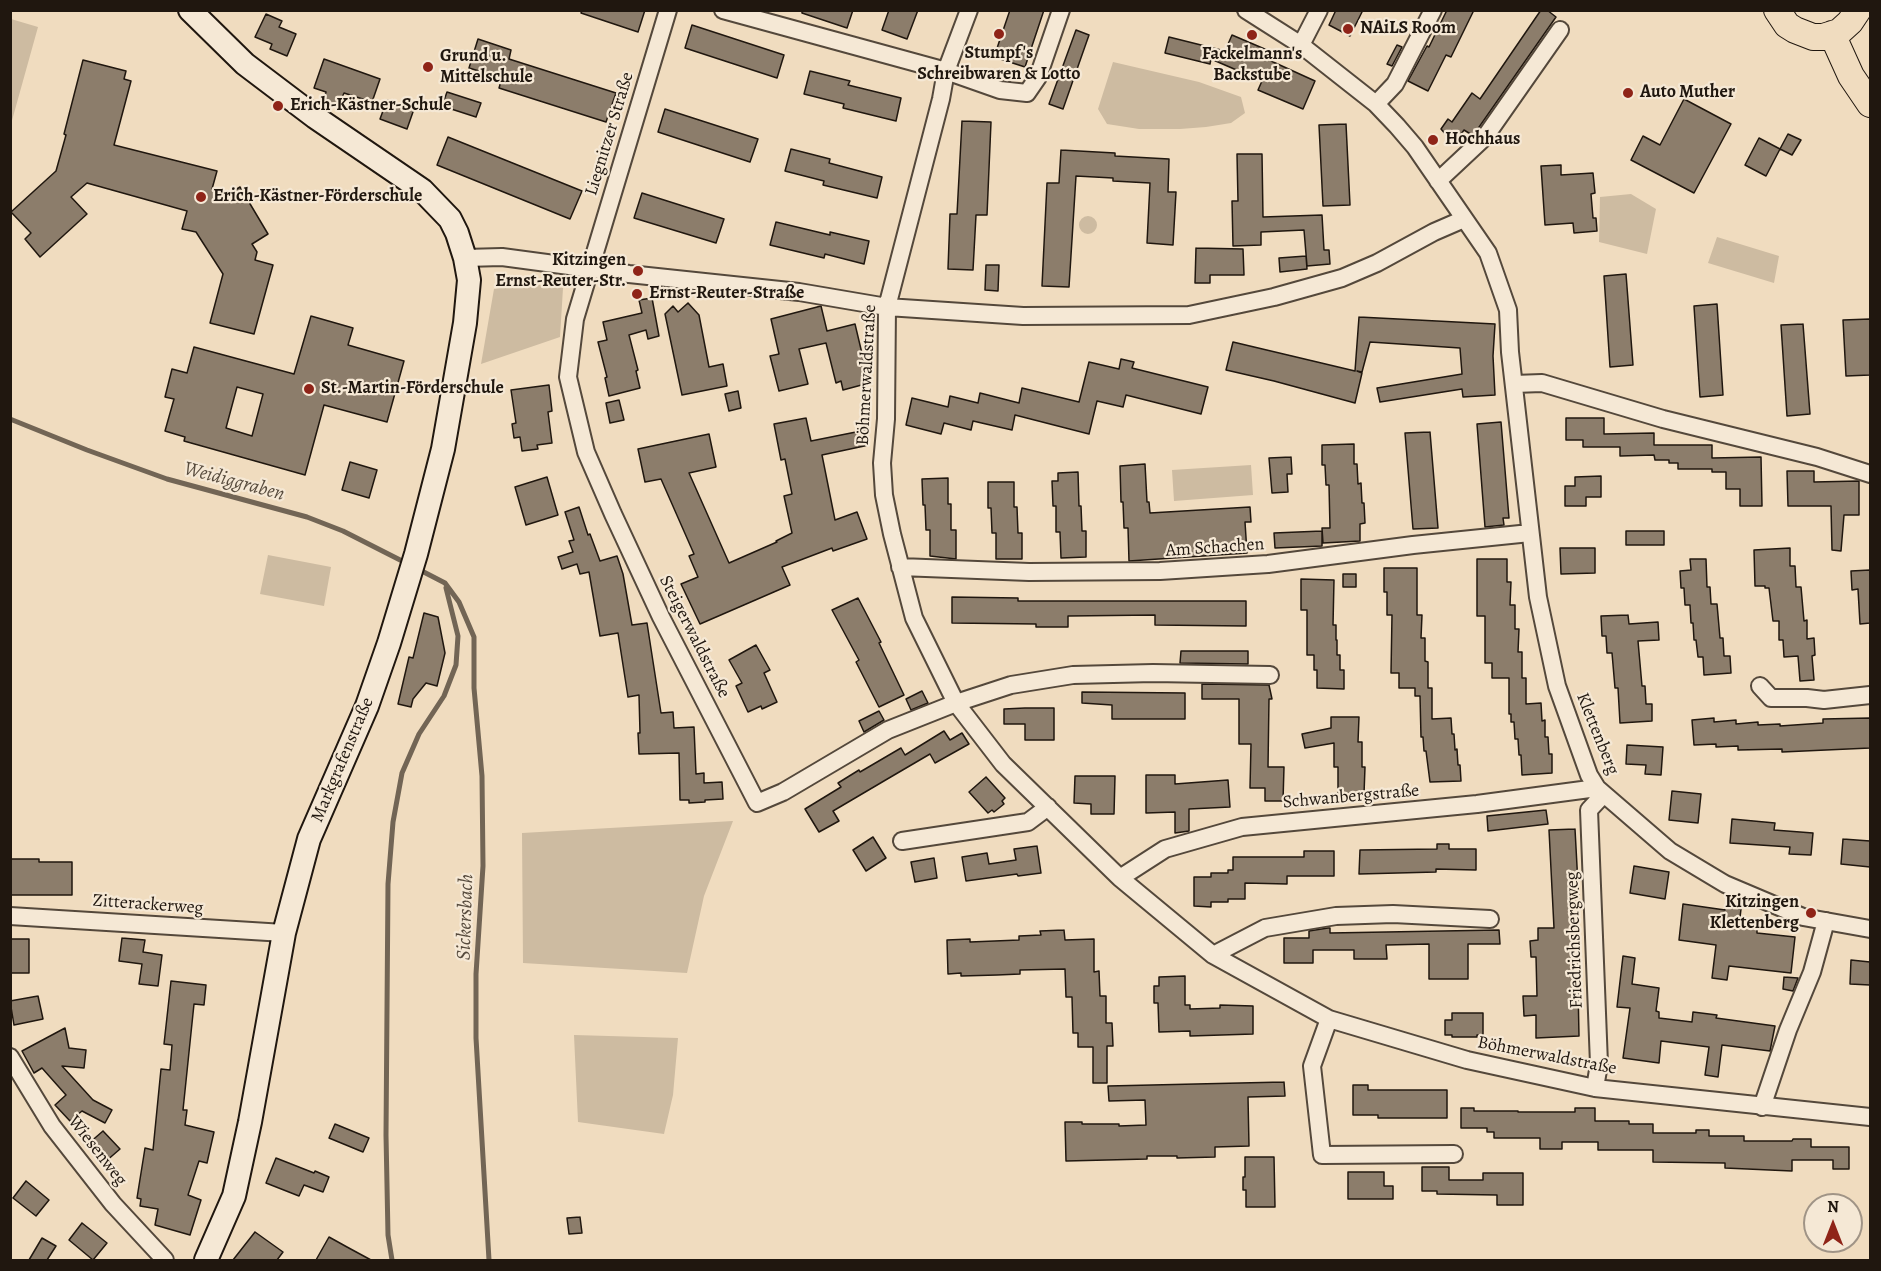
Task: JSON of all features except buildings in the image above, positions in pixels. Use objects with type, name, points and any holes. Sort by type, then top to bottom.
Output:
[{"type":"main road","points":[[1778,10],[1787,25],[1804,35],[1823,37],[1845,27],[1858,10]]},
{"type":"main road","points":[[1832,34],[1851,76],[1870,104]]},
{"type":"street","name":"Markgrafenstraße","points":[[190,10],[245,64],[315,117],[422,190],[450,219],[465,258],[469,280],[463,333],[443,449],[416,554],[367,706],[309,839],[284,933],[250,1122],[234,1196],[206,1260]]},
{"type":"street","name":"Liegnitzer Straße","points":[[590,269],[668,10]]},
{"type":"street","points":[[723,10],[946,71],[1000,90],[1028,93],[1038,77],[1061,10]]},
{"type":"street","name":"Böhmerwaldstraße","points":[[969,10],[946,71],[941,99],[887,307],[886,419],[882,463],[884,495],[914,618],[956,702],[1003,764],[1120,878],[1213,955],[1329,1019],[1467,1060],[1595,1088],[1870,1117]]},
{"type":"street","name":"Klettenberg","points":[[1246,10],[1301,45],[1376,104],[1415,147],[1488,253],[1508,310],[1510,352],[1538,597],[1557,686],[1589,776],[1600,792],[1670,851],[1725,884],[1803,917],[1870,929]]},
{"type":"street","points":[[1301,45],[1320,10]]},
{"type":"street","points":[[1376,104],[1395,84],[1433,10]]},
{"type":"street","points":[[1438,181],[1485,137],[1560,30]]},
{"type":"street","points":[[465,258],[502,257],[734,287],[799,292],[887,307],[1023,316],[1189,315],[1274,297],[1342,278],[1464,219]]},
{"type":"street","name":"Steigerwaldstraße","points":[[590,269],[575,319],[568,377],[586,452],[661,617],[757,803],[783,792],[888,730],[956,702]]},
{"type":"street","points":[[1514,384],[1542,382],[1663,419],[1817,457],[1870,474]]},
{"type":"street","name":"Am Schachen","points":[[900,567],[1029,572],[1160,571],[1257,565],[1530,532]]},
{"type":"street","points":[[956,702],[1011,685],[1073,675],[1154,673],[1270,675]]},
{"type":"street","points":[[1760,686],[1771,698],[1824,700],[1870,695]]},
{"type":"street","name":"Schwanbergstraße","points":[[1120,878],[1165,849],[1242,827],[1600,792]]},
{"type":"street","name":"Friedrichsbergweg","points":[[1595,1088],[1599,1064],[1589,810],[1600,792]]},
{"type":"street","points":[[902,841],[1028,822],[1048,807]]},
{"type":"street","points":[[1213,955],[1265,928],[1336,916],[1393,914],[1490,919]]},
{"type":"street","name":"Zitterackerweg","points":[[10,916],[284,933]]},
{"type":"street","points":[[1762,1107],[1788,1030],[1812,972],[1826,921]]},
{"type":"street","points":[[1329,1019],[1312,1066],[1322,1155],[1454,1154]]},
{"type":"street","name":"Wiesenweg","points":[[10,1057],[52,1126],[113,1204],[165,1260]]},
{"type":"shaded area","points":[[10,19],[38,27],[11,124]]},
{"type":"shaded area","points":[[1113,62],[1199,82],[1241,97],[1245,113],[1231,123],[1206,127],[1139,129],[1107,124],[1098,109]]},
{"type":"shaded area","points":[[1631,194],[1656,209],[1647,254],[1599,242],[1600,197]]},
{"type":"shaded area","points":[[1088,216],[1094,219],[1097,225],[1094,231],[1088,234],[1082,231],[1079,225],[1082,219]]},
{"type":"shaded area","points":[[1717,237],[1779,256],[1774,283],[1708,263]]},
{"type":"shaded area","points":[[527,283],[563,288],[560,337],[481,364],[494,289]]},
{"type":"shaded area","points":[[1251,465],[1253,495],[1174,501],[1172,470]]},
{"type":"shaded area","points":[[268,555],[331,567],[324,606],[260,594]]},
{"type":"shaded area","points":[[733,821],[704,896],[687,973],[523,963],[522,833]]},
{"type":"shaded area","points":[[574,1035],[678,1038],[673,1095],[664,1134],[578,1122]]},
{"type":"waterway","name":"Weidiggraben","points":[[10,419],[167,479],[307,517],[343,531],[408,564]]},
{"type":"waterway","name":"Sickersbach","points":[[416,568],[445,583],[459,602],[474,637],[474,688],[482,776],[483,866],[476,974],[476,1038],[489,1260]]},
{"type":"waterway","points":[[392,1260],[388,1235],[386,1135],[388,884],[393,822],[402,773],[419,734],[444,696],[456,665],[458,636],[446,588]]},
{"type":"place","name":"NAiLS Room","points":[[1348,29]]},
{"type":"place","name":"Stumpf's Schreibwaren & Lotto","points":[[999,34]]},
{"type":"place","name":"Fackelmann's Backstube","points":[[1252,35]]},
{"type":"place","name":"Grund u. Mittelschule","points":[[428,67]]},
{"type":"place","name":"Auto Muther","points":[[1628,93]]},
{"type":"place","name":"Erich-Kästner-Schule","points":[[278,106]]},
{"type":"place","name":"Hochhaus","points":[[1433,140]]},
{"type":"place","name":"Erich-Kästner-Förderschule","points":[[201,197]]},
{"type":"place","name":"Kitzingen Ernst-Reuter-Str.","points":[[638,271]]},
{"type":"place","name":"Ernst-Reuter-Straße","points":[[637,294]]},
{"type":"place","name":"St.-Martin-Förderschule","points":[[309,389]]},
{"type":"place","name":"Kitzingen Klettenberg","points":[[1811,913]]}]
